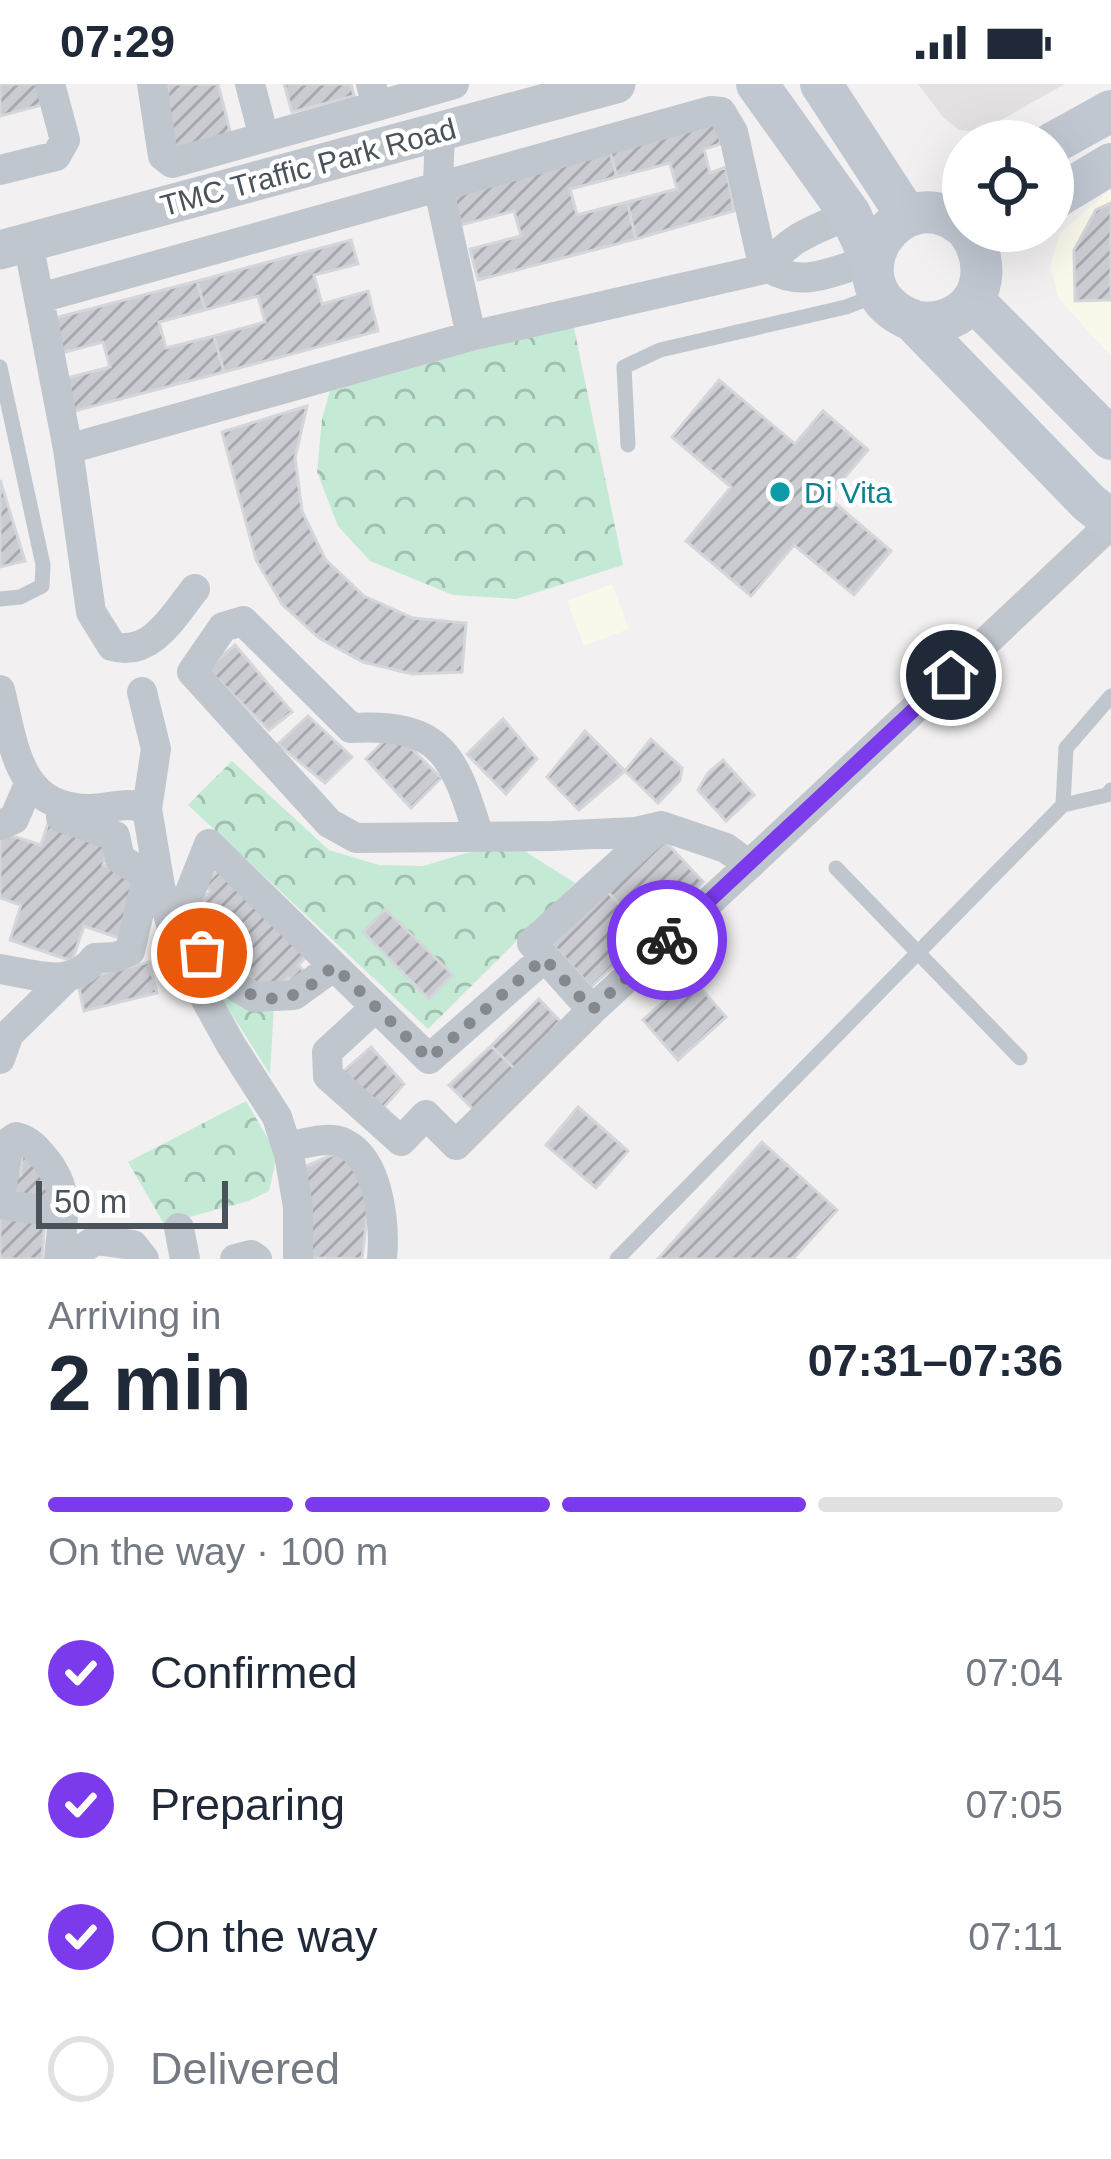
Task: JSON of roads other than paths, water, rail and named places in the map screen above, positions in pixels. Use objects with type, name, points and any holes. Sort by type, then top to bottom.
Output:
[{"type":"main road","points":[[758,84],[850,214],[888,306],[913,321],[1111,522]]},
{"type":"main road","points":[[821,84],[907,216]]},
{"type":"main road","points":[[1074,131],[1111,111]]},
{"type":"main road","points":[[1074,186],[1111,164]]},
{"type":"main road","points":[[876,277],[883,235],[907,216],[933,212],[942,216]]},
{"type":"main road","points":[[913,321],[946,320],[973,300],[982,275],[978,252]]},
{"type":"main road","points":[[973,300],[1111,439]]},
{"type":"street","points":[[0,170],[56,156],[65,140],[50,84]]},
{"type":"street","points":[[152,84],[163,156],[172,163],[264,137],[374,95],[454,84]]},
{"type":"street","points":[[250,84],[264,137]]},
{"type":"street","name":"TMC Traffic Park Road","points":[[14,246],[616,84]]},
{"type":"street","points":[[40,298],[438,185],[721,112],[733,133],[766,269]]},
{"type":"street","points":[[440,131],[438,185],[471,336]]},
{"type":"street","points":[[766,269],[789,242],[850,214]]},
{"type":"street","points":[[14,246],[40,298],[92,611],[112,646],[127,650],[145,645],[195,589]]},
{"type":"street","points":[[68,448],[471,336],[766,269],[789,280],[876,277]]},
{"type":"street","points":[[376,1007],[327,1052],[328,1076],[401,1141],[425,1115],[456,1145],[592,1010],[1111,522]]},
{"type":"street","points":[[479,836],[457,768],[423,735],[350,728],[243,621],[223,627],[192,671],[329,823],[356,838],[479,836],[618,833],[661,826],[727,848],[749,865]]},
{"type":"street","points":[[0,691],[20,770],[17,804],[43,795],[115,836],[120,859],[142,872],[146,882],[130,951],[94,958],[86,970],[65,979],[3,1038]]},
{"type":"street","points":[[142,692],[156,748],[147,809],[160,886],[178,949],[278,1118],[298,1208],[298,1259]]},
{"type":"street","points":[[76,816],[128,803],[147,809]]},
{"type":"street","points":[[592,1010],[532,943],[661,826]]},
{"type":"street","points":[[334,966],[294,995],[254,997],[217,975],[187,931],[188,897],[209,844],[271,905],[334,966],[429,1059],[544,958]]},
{"type":"street","points":[[0,969],[65,979]]},
{"type":"street","points":[[62,1213],[0,1202],[9,1142],[16,1137],[30,1141],[59,1175],[64,1192],[62,1259],[96,1240],[133,1245],[144,1259]]},
{"type":"street","points":[[287,1147],[343,1141],[361,1157],[372,1181],[384,1234],[382,1259]]},
{"type":"street","points":[[179,1228],[185,1259]]},
{"type":"street","points":[[236,1259],[251,1255],[257,1259]]},
{"type":"lane","points":[[628,446],[624,367],[660,350],[846,307],[866,296],[876,277]]},
{"type":"lane","points":[[0,367],[43,566],[42,586],[20,597],[0,599]]},
{"type":"lane","points":[[1063,806],[1066,748],[1111,696]]},
{"type":"lane","points":[[616,1259],[1063,806],[1111,790]]},
{"type":"lane","points":[[836,868],[1020,1058]]},
{"type":"place","name":"Di Vita","points":[[780,492]]}]
